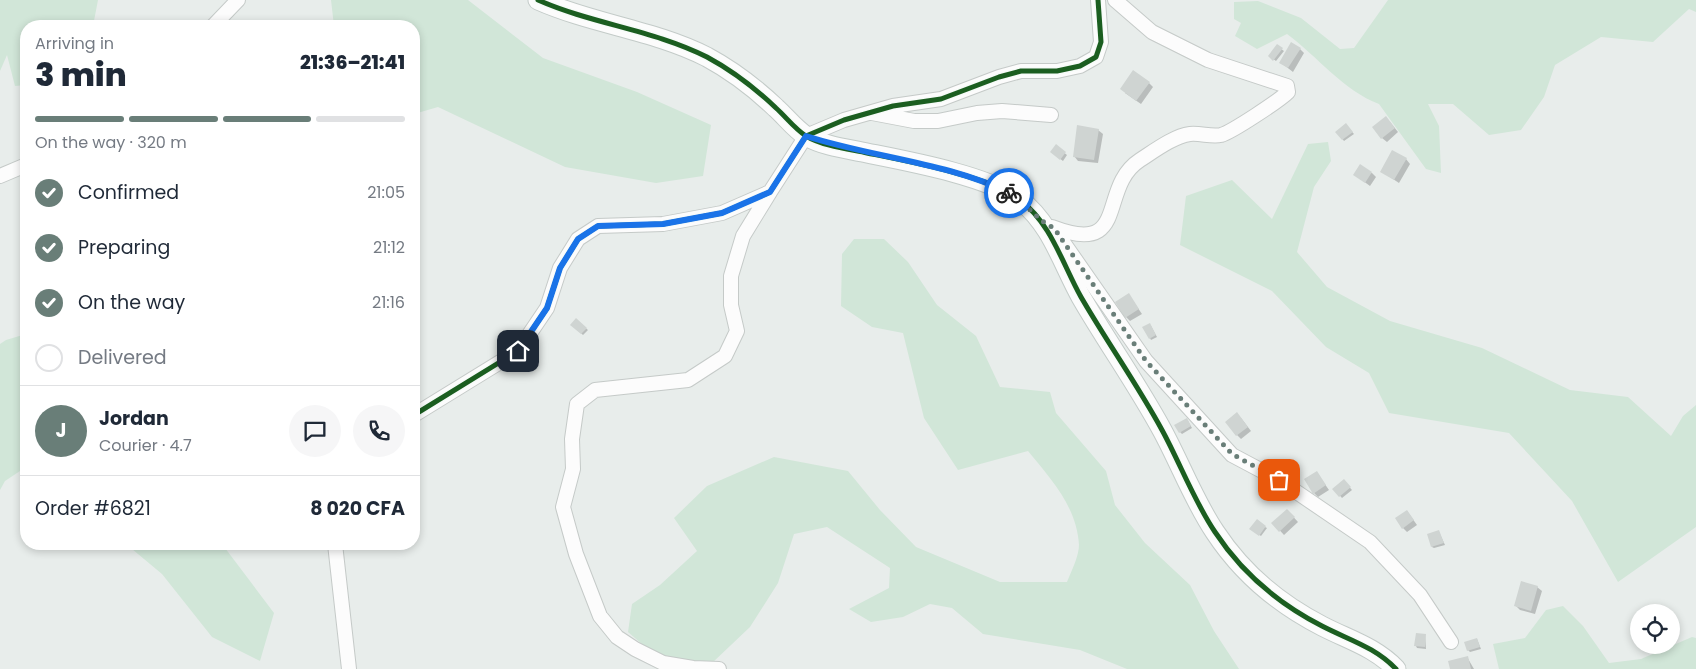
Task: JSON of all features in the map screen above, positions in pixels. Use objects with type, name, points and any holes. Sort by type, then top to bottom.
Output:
[{"type":"street","points":[[219,20],[238,0]]},
{"type":"street","points":[[538,0],[574,14],[651,36],[705,56],[738,75],[806,136],[842,148],[954,174],[1000,189],[1018,198],[1047,225],[1146,361],[1232,454],[1279,480],[1370,542],[1420,595],[1451,642]]},
{"type":"street","points":[[719,669],[693,668],[663,663],[634,649],[617,637],[600,616],[576,554],[563,507],[573,469],[572,439],[577,404],[595,390],[688,380],[725,356],[737,331],[731,305],[731,276],[743,236],[806,136],[844,120],[901,105],[940,99],[999,77],[1021,71],[1057,71],[1080,66],[1096,57],[1101,42],[1098,0]]},
{"type":"street","points":[[1047,225],[1082,235],[1094,234],[1102,230],[1108,221],[1123,177],[1140,160],[1181,136],[1222,134],[1288,92],[1287,86],[1208,60],[1152,32],[1116,0]]},
{"type":"street","points":[[871,112],[895,119],[914,121],[938,121],[978,113],[1002,111],[1052,115]]},
{"type":"street","points":[[0,176],[20,168]]},
{"type":"street","points":[[420,411],[518,351],[547,308],[560,268],[578,239],[598,226],[663,224],[722,213],[770,192]]},
{"type":"street","points":[[1047,225],[1081,297],[1161,428],[1220,539],[1253,580],[1288,606],[1323,626],[1364,644],[1386,658],[1396,669]]},
{"type":"street","points":[[336,550],[349,669]]},
{"type":"green space","points":[[0,0],[98,0],[94,20],[20,20],[20,86],[15,86],[7,55],[0,71]]},
{"type":"green space","points":[[331,0],[468,0],[543,58],[637,92],[711,125],[703,176],[656,183],[565,167],[438,107],[420,112],[420,20],[333,20]]},
{"type":"green space","points":[[1388,0],[1696,0],[1696,12],[1689,9],[1653,42],[1601,37],[1555,65],[1544,97],[1521,130],[1489,135],[1453,104],[1428,104],[1439,126],[1441,173],[1426,169],[1379,104],[1354,91],[1342,82],[1287,34],[1257,49],[1235,36],[1241,23],[1234,19],[1234,2],[1258,1],[1301,18],[1340,49],[1354,48]]},
{"type":"green space","points":[[1328,142],[1331,161],[1314,187],[1297,252],[1327,287],[1390,321],[1482,348],[1570,390],[1628,397],[1671,436],[1683,416],[1696,405],[1696,527],[1618,582],[1572,501],[1509,433],[1389,413],[1369,373],[1326,347],[1272,291],[1180,245],[1186,196],[1232,180],[1272,219],[1308,144]]},
{"type":"green space","points":[[854,239],[884,239],[908,262],[937,305],[976,336],[1000,387],[1050,392],[1056,413],[1106,471],[1115,505],[1145,543],[1190,585],[1214,631],[1239,669],[1127,669],[1080,650],[983,634],[952,608],[930,604],[903,617],[871,622],[849,609],[889,588],[890,568],[827,527],[794,534],[778,583],[750,627],[711,664],[658,658],[628,632],[632,604],[660,585],[697,551],[674,518],[707,486],[774,457],[848,471],[880,510],[916,547],[1000,582],[1067,582],[1079,549],[1077,531],[1068,506],[1061,494],[1028,451],[958,470],[924,418],[903,333],[872,327],[841,306],[842,254]]},
{"type":"green space","points":[[20,336],[20,471],[5,481],[0,490],[0,344]]},
{"type":"green space","points":[[133,550],[227,550],[274,613],[260,661],[212,637],[162,574]]},
{"type":"green space","points":[[1563,606],[1583,626],[1609,663],[1641,659],[1653,654],[1680,654],[1680,642],[1692,637],[1696,638],[1696,669],[1499,669],[1493,644],[1525,638],[1546,610]]},
{"type":"building","points":[[1291,42],[1301,48],[1288,68],[1279,63]]},
{"type":"building","points":[[1277,44],[1283,48],[1273,61],[1268,56]]},
{"type":"building","points":[[1133,70],[1150,82],[1136,101],[1120,89]]},
{"type":"building","points":[[1386,116],[1395,128],[1381,139],[1372,127]]},
{"type":"building","points":[[1346,123],[1353,132],[1342,140],[1335,132]]},
{"type":"building","points":[[1077,125],[1099,129],[1094,160],[1073,157]]},
{"type":"building","points":[[1056,144],[1066,152],[1060,160],[1050,152]]},
{"type":"building","points":[[1392,150],[1407,158],[1394,180],[1380,172]]},
{"type":"building","points":[[1360,164],[1372,172],[1365,183],[1353,175]]},
{"type":"building","points":[[1129,293],[1139,309],[1125,318],[1115,302]]},
{"type":"building","points":[[576,318],[587,328],[581,334],[570,325]]},
{"type":"building","points":[[1150,323],[1156,335],[1149,339],[1142,327]]},
{"type":"building","points":[[1237,412],[1248,427],[1236,436],[1225,422]]},
{"type":"building","points":[[1187,418],[1191,426],[1179,433],[1174,425]]},
{"type":"building","points":[[1317,471],[1326,485],[1313,494],[1304,479]]},
{"type":"building","points":[[1344,479],[1351,487],[1339,497],[1332,489]]},
{"type":"building","points":[[1287,509],[1295,517],[1279,532],[1271,523]]},
{"type":"building","points":[[1407,510],[1414,520],[1402,529],[1395,518]]},
{"type":"building","points":[[1257,519],[1266,526],[1259,536],[1249,529]]},
{"type":"building","points":[[1439,530],[1444,543],[1431,547],[1427,534]]},
{"type":"building","points":[[1521,581],[1538,586],[1531,611],[1514,606]]},
{"type":"building","points":[[1416,633],[1426,634],[1425,647],[1414,646]]},
{"type":"building","points":[[1477,638],[1480,647],[1467,651],[1464,642]]},
{"type":"building","points":[[1468,656],[1471,669],[1450,669],[1448,661]]},
{"type":"cycle path","points":[[538,0],[580,15],[666,40],[707,57],[752,87],[798,130],[820,142],[947,170],[989,184],[1006,191],[1020,200],[1031,209],[1048,232],[1081,297],[1169,443],[1200,508],[1237,561],[1262,586],[1291,608],[1322,626],[1370,649],[1396,669]]},
{"type":"cycle path","points":[[420,411],[518,351],[547,308],[560,268],[578,239],[598,226],[663,224],[722,213],[770,192],[806,136],[844,120],[893,106],[941,99],[999,77],[1021,71],[1057,71],[1080,66],[1096,57],[1101,42],[1098,0]]},
{"type":"way so far","points":[[1009,193],[1032,210],[1040,222],[1054,228],[1146,361],[1232,454],[1279,480]]},
{"type":"route","points":[[518,351],[547,308],[560,268],[578,239],[598,226],[663,224],[722,213],[770,192],[806,136],[842,148],[902,160],[963,176],[1009,193]]}]
